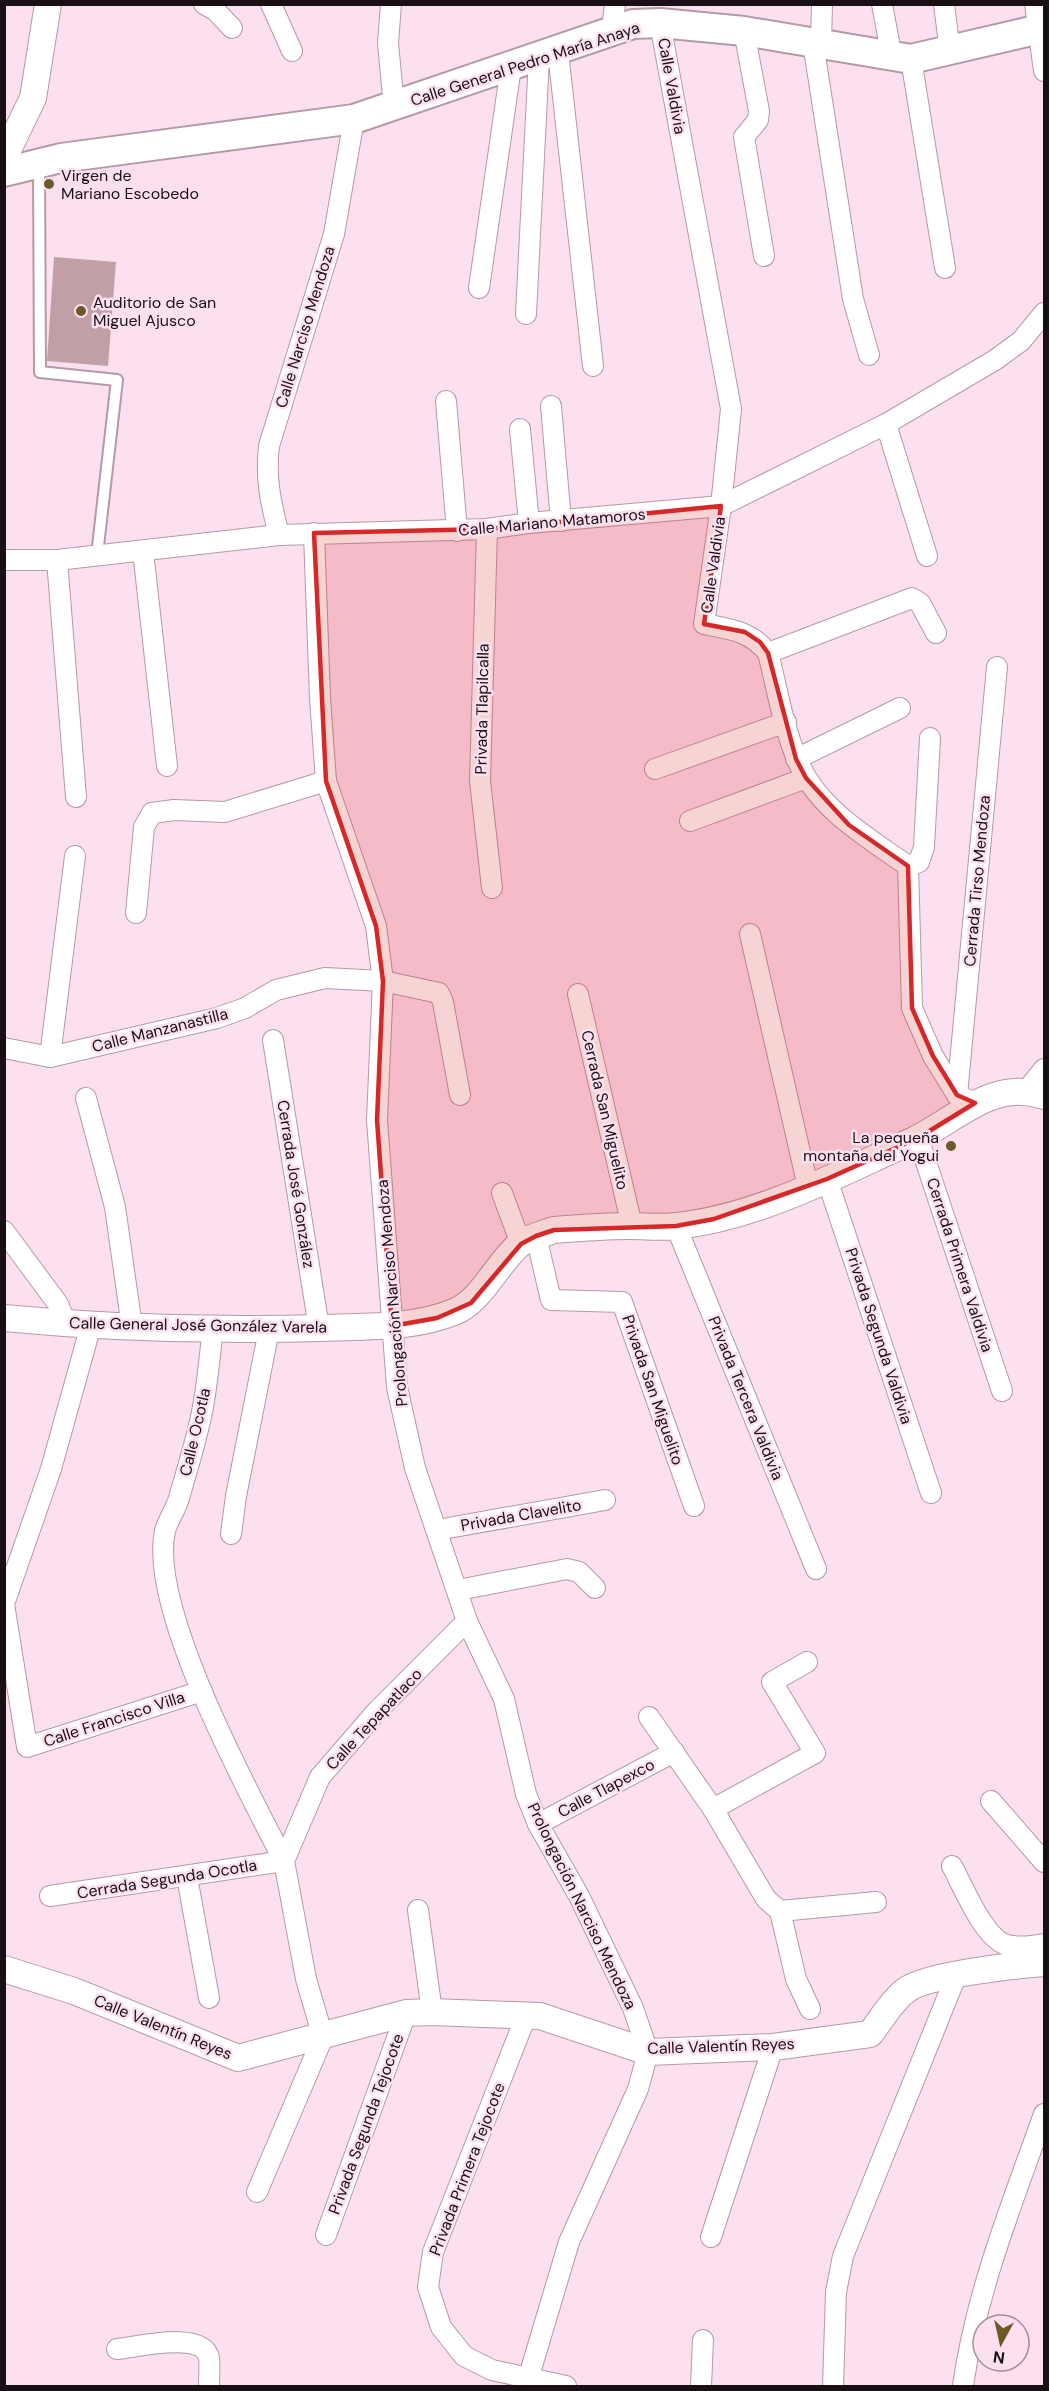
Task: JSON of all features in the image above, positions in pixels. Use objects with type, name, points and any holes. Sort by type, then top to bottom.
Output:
[{"type":"main road","name":"Calle General Pedro María Anaya","points":[[4,172],[60,158],[354,119],[549,55],[614,18],[633,24],[660,23],[744,31],[902,58],[950,52],[1040,21]]},
{"type":"street","points":[[4,158],[33,98],[48,4]]},
{"type":"street","points":[[204,4],[215,10],[232,28]]},
{"type":"street","points":[[271,4],[292,51]]},
{"type":"street","points":[[391,4],[388,43],[394,107]]},
{"type":"street","points":[[822,4],[817,44],[853,299],[868,355]]},
{"type":"street","points":[[882,4],[902,58],[945,268]]},
{"type":"street","points":[[944,4],[950,52]]},
{"type":"street","points":[[1040,21],[1044,71]]},
{"type":"street","name":"Calle Valdivia","points":[[660,23],[731,409],[721,506],[704,624],[745,632],[760,642],[768,653]]},
{"type":"street","points":[[744,31],[759,111],[758,120],[744,137],[764,256]]},
{"type":"street","points":[[526,314],[549,55]]},
{"type":"street","points":[[549,55],[593,366]]},
{"type":"street","points":[[479,288],[511,67]]},
{"type":"street","name":"Calle Narciso Mendoza","points":[[279,535],[268,494],[266,471],[269,446],[334,234],[354,119]]},
{"type":"street","name":"Calle Mariano Matamoros","points":[[4,560],[57,560],[279,535],[487,529],[529,523],[721,506],[886,424],[995,360],[1043,322]]},
{"type":"street","points":[[446,401],[457,531]]},
{"type":"street","points":[[550,406],[561,521]]},
{"type":"street","points":[[886,424],[927,556]]},
{"type":"street","points":[[520,429],[529,523]]},
{"type":"street","name":"Privada Tlapilcalla","points":[[487,529],[480,781],[492,888]]},
{"type":"street","name":"Prolongación Narciso Mendoza","points":[[314,533],[320,699],[326,781],[376,926],[383,981],[376,1120],[399,1399],[415,1468],[467,1621],[504,1699],[526,1794],[538,1824],[594,1927],[633,2008],[648,2052]]},
{"type":"street","points":[[143,551],[167,766]]},
{"type":"street","points":[[57,560],[76,797]]},
{"type":"street","points":[[908,866],[849,825],[806,778],[796,759],[768,653],[912,598],[920,603],[936,633]]},
{"type":"street","name":"Cerrada Tirso Mendoza","points":[[966,1099],[997,667]]},
{"type":"street","points":[[796,759],[900,708]]},
{"type":"street","points":[[655,769],[786,722]]},
{"type":"street","points":[[908,866],[919,862],[924,847],[930,738]]},
{"type":"street","points":[[690,821],[806,778]]},
{"type":"street","points":[[136,912],[144,827],[152,813],[174,810],[225,812],[326,781]]},
{"type":"street","points":[[50,1057],[75,856]]},
{"type":"street","points":[[908,866],[912,1008],[933,1056],[966,1099]]},
{"type":"street","name":"Privada Segunda Valdivia","points":[[750,934],[817,1183],[931,1492]]},
{"type":"street","name":"Calle Manzanastilla","points":[[4,1048],[50,1057],[217,1018],[244,1008],[276,990],[325,978],[383,981],[439,993],[443,1002],[460,1095]]},
{"type":"street","name":"Cerrada San Miguelito","points":[[578,994],[632,1226]]},
{"type":"street","name":"Cerrada José González","points":[[273,1040],[319,1328]]},
{"type":"street","points":[[502,1193],[528,1240],[554,1230],[676,1226],[714,1219],[817,1183],[918,1138],[966,1099],[1000,1094],[1036,1093],[1044,1069]]},
{"type":"street","points":[[86,1098],[115,1207],[132,1327]]},
{"type":"street","name":"Cerrada Primera Valdivia","points":[[918,1138],[1002,1391]]},
{"type":"street","name":"Privada Tercera Valdivia","points":[[676,1226],[816,1569]]},
{"type":"street","points":[[4,1231],[58,1304],[79,1325]]},
{"type":"street","name":"Calle General José González Varela","points":[[4,1318],[79,1325],[213,1329],[269,1330],[392,1326],[437,1318],[471,1303],[489,1278],[528,1240]]},
{"type":"street","name":"Privada San Miguelito","points":[[528,1240],[551,1300],[622,1302],[694,1506]]},
{"type":"street","name":"Calle Francisco Villa","points":[[79,1325],[51,1469],[4,1604],[27,1747],[202,1691]]},
{"type":"street","name":"Calle Ocotla","points":[[202,1691],[165,1574],[165,1532],[178,1501],[204,1403],[213,1329]]},
{"type":"street","points":[[231,1534],[236,1496],[269,1330]]},
{"type":"street","name":"Privada Clavelito","points":[[437,1530],[605,1500]]},
{"type":"street","points":[[458,1590],[567,1569],[579,1572],[595,1588]]},
{"type":"street","name":"Calle Tepapatlaco","points":[[284,1861],[320,1777],[377,1711],[467,1621]]},
{"type":"street","points":[[712,1809],[815,1753],[772,1682],[807,1662]]},
{"type":"street","points":[[202,1691],[237,1770],[284,1861],[306,1979],[323,2037],[257,2192]]},
{"type":"street","points":[[649,1718],[712,1809],[766,1899],[780,1911],[796,1980],[810,2009]]},
{"type":"street","name":"Calle Tlapexco","points":[[538,1824],[674,1752]]},
{"type":"street","points":[[991,1802],[1044,1862]]},
{"type":"street","name":"Cerrada Segunda Ocotla","points":[[50,1896],[284,1861]]},
{"type":"street","points":[[952,1866],[986,1929],[995,1937],[1004,1944],[1022,1947],[1044,1944]]},
{"type":"street","points":[[187,1877],[208,1998]]},
{"type":"street","points":[[780,1911],[876,1902]]},
{"type":"street","points":[[418,1910],[432,2012]]},
{"type":"street","name":"Calle Valentín Reyes","points":[[4,1969],[74,1991],[238,2058],[406,2013],[432,2012],[540,2016],[648,2052],[773,2047],[870,2034],[905,1990],[927,1981],[1044,1963]]},
{"type":"street","points":[[834,2386],[836,2292],[843,2256],[956,1976]]},
{"type":"street","name":"Privada Segunda Tejocote","points":[[326,2235],[406,2013]]},
{"type":"street","name":"Privada Primera Tejocote","points":[[526,2016],[433,2252],[428,2287],[441,2327],[464,2356],[492,2370],[527,2382],[566,2386]]},
{"type":"street","points":[[711,2237],[773,2047]]},
{"type":"street","points":[[527,2382],[569,2242],[638,2089],[648,2052]]},
{"type":"street","points":[[963,2386],[969,2342],[984,2283],[1044,2114]]},
{"type":"street","points":[[701,2386],[703,2340]]},
{"type":"street","points":[[117,2349],[189,2341],[201,2346],[209,2356],[209,2386]]},
{"type":"lane","points":[[39,164],[40,372],[117,380],[97,555]]},
{"type":"highlighted area","points":[[721,506],[704,624],[745,632],[760,642],[768,653],[796,759],[806,778],[849,825],[908,866],[912,1008],[933,1056],[957,1095],[975,1103],[918,1138],[827,1179],[714,1219],[676,1226],[554,1230],[536,1236],[521,1244],[471,1303],[437,1318],[392,1326],[377,1120],[383,981],[376,926],[326,781],[314,533],[487,529]]},
{"type":"building","name":"Auditorio de San Miguel Ajusco","points":[[54,257],[116,262],[108,366],[47,361]]},
{"type":"place","name":"Virgen de Mariano Escobedo","points":[[49,184]]},
{"type":"place","name":"Auditorio de San Miguel Ajusco","points":[[81,311]]},
{"type":"place","name":"La pequeña montaña del Yogui","points":[[951,1146]]}]
